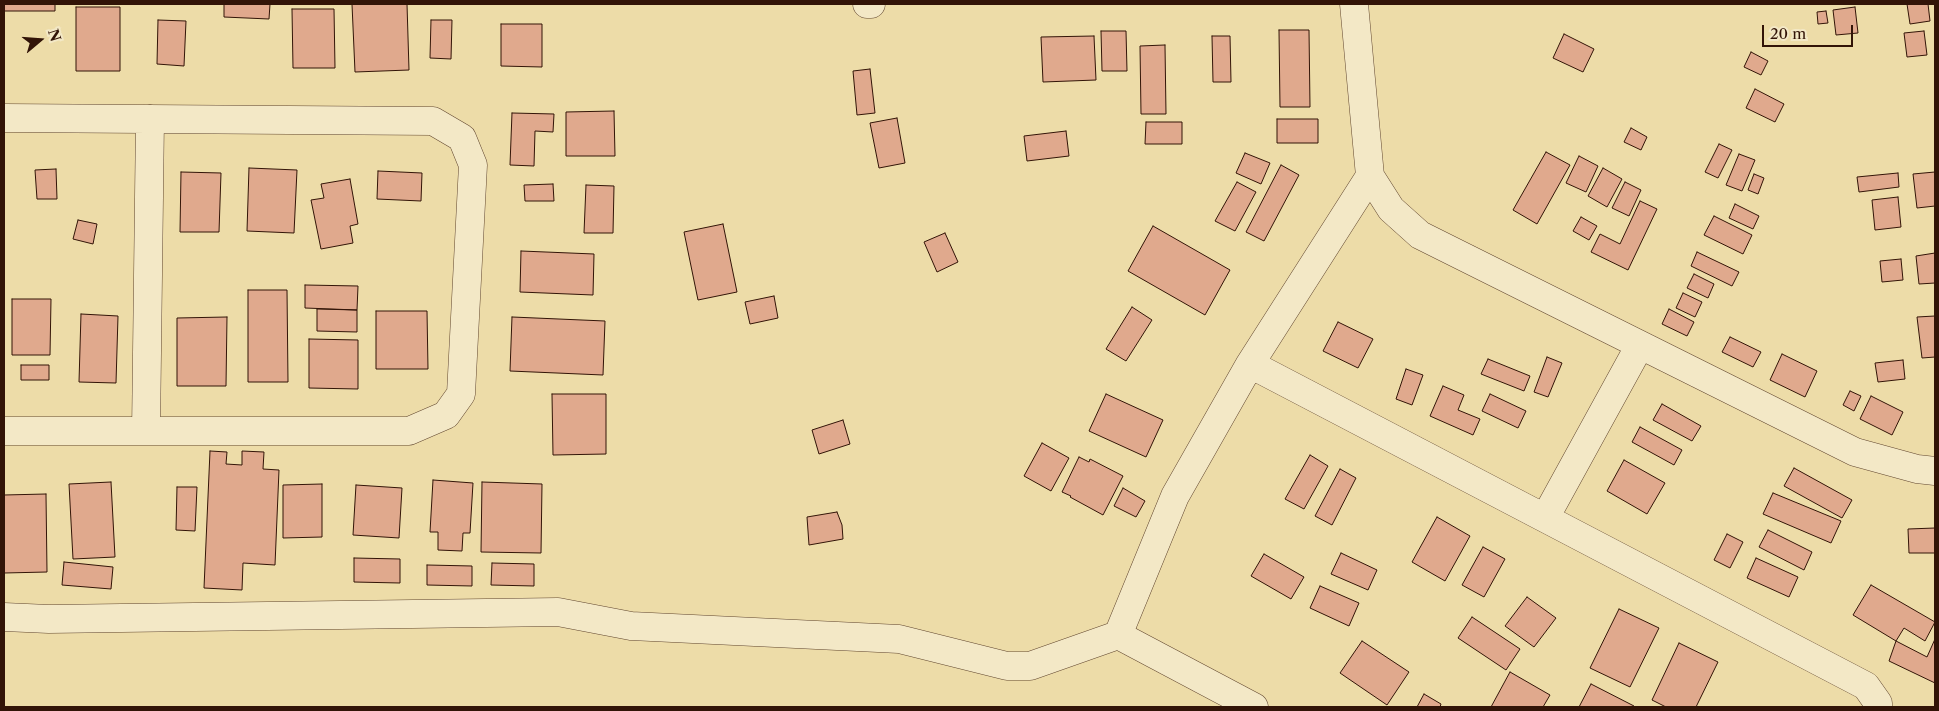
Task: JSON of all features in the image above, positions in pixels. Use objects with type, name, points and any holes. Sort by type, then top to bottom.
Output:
[{"type":"street","points":[[1354,4],[1370,176],[1391,209],[1420,235],[1855,452],[1917,470],[1935,471]]},
{"type":"street","points":[[4,118],[433,121],[462,138],[473,165],[461,394],[446,415],[409,431],[4,431]]},
{"type":"street","points":[[146,431],[150,119]]},
{"type":"street","points":[[4,617],[49,620],[558,612],[630,626],[899,639],[1007,666],[1030,666],[1118,634],[1175,496],[1250,364],[1370,176]]},
{"type":"street","points":[[1545,518],[1640,345]]},
{"type":"street","points":[[1250,364],[1866,686],[1878,703],[1878,707]]},
{"type":"street","points":[[1118,634],[1254,707]]},
{"type":"building","points":[[4,4],[55,4],[55,11],[4,11]]},
{"type":"building","points":[[224,4],[270,4],[269,19],[224,17]]},
{"type":"building","points":[[352,4],[407,4],[409,70],[355,72]]},
{"type":"building","points":[[1907,4],[1928,4],[1930,21],[1910,24]]},
{"type":"building","points":[[76,7],[120,7],[120,71],[76,71]]},
{"type":"building","points":[[1855,7],[1858,33],[1836,35],[1833,10]]},
{"type":"building","points":[[292,9],[334,9],[335,68],[293,68]]},
{"type":"building","points":[[1826,11],[1828,23],[1818,24],[1817,12]]},
{"type":"building","points":[[158,20],[186,21],[184,66],[157,64]]},
{"type":"building","points":[[431,20],[452,20],[451,59],[430,58]]},
{"type":"building","points":[[501,24],[542,24],[542,67],[501,66]]},
{"type":"building","points":[[1279,30],[1309,30],[1310,107],[1280,107]]},
{"type":"building","points":[[1101,31],[1126,31],[1127,71],[1102,71]]},
{"type":"building","points":[[1924,31],[1927,55],[1907,57],[1904,33]]},
{"type":"building","points":[[1564,34],[1594,49],[1583,72],[1553,58]]},
{"type":"building","points":[[1094,36],[1096,80],[1043,82],[1041,37]]},
{"type":"building","points":[[1212,36],[1230,36],[1231,82],[1213,82]]},
{"type":"building","points":[[1165,45],[1166,114],[1141,114],[1140,46]]},
{"type":"building","points":[[1751,52],[1768,61],[1761,75],[1744,67]]},
{"type":"building","points":[[870,69],[875,113],[857,115],[853,71]]},
{"type":"building","points":[[1755,89],[1784,104],[1775,122],[1746,108]]},
{"type":"building","points":[[614,111],[615,156],[566,156],[566,112]]},
{"type":"building","points":[[512,113],[554,114],[553,132],[535,131],[534,166],[510,165]]},
{"type":"building","points":[[897,118],[905,163],[879,168],[870,123]]},
{"type":"building","points":[[1277,119],[1318,119],[1318,143],[1277,143]]},
{"type":"building","points":[[1146,122],[1182,122],[1182,144],[1145,144]]},
{"type":"building","points":[[1631,128],[1647,137],[1641,150],[1624,142]]},
{"type":"building","points":[[1066,131],[1069,156],[1027,161],[1024,136]]},
{"type":"building","points":[[1719,144],[1732,150],[1718,178],[1705,172]]},
{"type":"building","points":[[1546,152],[1570,165],[1537,224],[1513,210]]},
{"type":"building","points":[[1245,153],[1270,163],[1261,184],[1236,173]]},
{"type":"building","points":[[1739,154],[1755,160],[1742,191],[1726,185]]},
{"type":"building","points":[[1579,156],[1598,166],[1586,192],[1566,183]]},
{"type":"building","points":[[1281,165],[1299,175],[1264,241],[1246,232]]},
{"type":"building","points":[[249,168],[297,170],[294,233],[247,231]]},
{"type":"building","points":[[1603,168],[1622,179],[1607,207],[1588,196]]},
{"type":"building","points":[[56,169],[57,199],[37,199],[35,170]]},
{"type":"building","points":[[378,171],[422,173],[421,201],[377,199]]},
{"type":"building","points":[[181,172],[221,173],[219,232],[180,232]]},
{"type":"building","points":[[1935,172],[1935,206],[1917,208],[1913,174]]},
{"type":"building","points":[[1898,173],[1899,187],[1859,192],[1857,177]]},
{"type":"building","points":[[1754,174],[1764,178],[1758,194],[1748,190]]},
{"type":"building","points":[[350,179],[358,224],[350,226],[353,243],[321,249],[311,200],[324,198],[321,184]]},
{"type":"building","points":[[1237,182],[1256,192],[1235,231],[1215,221]]},
{"type":"building","points":[[1625,182],[1641,190],[1629,216],[1612,208]]},
{"type":"building","points":[[553,184],[554,201],[525,201],[524,185]]},
{"type":"building","points":[[586,185],[614,186],[613,233],[584,233]]},
{"type":"building","points":[[1898,197],[1901,227],[1875,230],[1872,200]]},
{"type":"building","points":[[1640,201],[1657,209],[1628,270],[1591,252],[1600,234],[1620,244]]},
{"type":"building","points":[[1735,204],[1759,216],[1753,229],[1729,218]]},
{"type":"building","points":[[1714,216],[1752,235],[1743,254],[1704,235]]},
{"type":"building","points":[[1581,217],[1597,226],[1589,240],[1573,231]]},
{"type":"building","points":[[78,220],[97,224],[93,244],[73,239]]},
{"type":"building","points":[[723,224],[737,292],[698,300],[684,232]]},
{"type":"building","points":[[1153,226],[1230,270],[1205,315],[1128,271]]},
{"type":"building","points":[[945,233],[958,262],[937,272],[924,242]]},
{"type":"building","points":[[521,251],[594,254],[593,295],[520,292]]},
{"type":"building","points":[[1697,252],[1739,272],[1732,286],[1691,266]]},
{"type":"building","points":[[1935,253],[1935,283],[1919,284],[1916,256]]},
{"type":"building","points":[[1901,259],[1903,280],[1882,282],[1880,261]]},
{"type":"building","points":[[1694,274],[1714,284],[1708,298],[1687,288]]},
{"type":"building","points":[[305,285],[358,286],[357,310],[305,308]]},
{"type":"building","points":[[248,290],[287,290],[288,382],[248,382]]},
{"type":"building","points":[[1683,293],[1702,302],[1695,317],[1676,308]]},
{"type":"building","points":[[774,296],[778,318],[750,324],[745,302]]},
{"type":"building","points":[[12,299],[51,299],[50,355],[12,355]]},
{"type":"building","points":[[1132,307],[1152,320],[1126,361],[1106,349]]},
{"type":"building","points":[[317,309],[357,310],[357,332],[317,331]]},
{"type":"building","points":[[1669,309],[1694,322],[1687,336],[1662,324]]},
{"type":"building","points":[[376,311],[427,311],[428,369],[376,369]]},
{"type":"building","points":[[81,314],[118,316],[116,383],[79,382]]},
{"type":"building","points":[[1935,316],[1935,357],[1922,358],[1917,317]]},
{"type":"building","points":[[227,317],[226,386],[177,386],[177,318]]},
{"type":"building","points":[[512,317],[605,321],[603,375],[510,371]]},
{"type":"building","points":[[1338,322],[1373,339],[1358,368],[1323,351]]},
{"type":"building","points":[[1730,337],[1761,352],[1753,367],[1722,352]]},
{"type":"building","points":[[309,339],[358,340],[358,389],[309,388]]},
{"type":"building","points":[[1782,354],[1817,371],[1805,397],[1770,380]]},
{"type":"building","points":[[1547,357],[1562,363],[1548,397],[1534,392]]},
{"type":"building","points":[[1488,359],[1530,376],[1524,391],[1481,374]]},
{"type":"building","points":[[1903,360],[1905,379],[1878,382],[1875,363]]},
{"type":"building","points":[[21,365],[49,365],[49,380],[21,380]]},
{"type":"building","points":[[1406,369],[1423,375],[1412,405],[1396,399]]},
{"type":"building","points":[[1443,386],[1464,395],[1458,410],[1480,419],[1473,435],[1430,416]]},
{"type":"building","points":[[1850,391],[1861,396],[1854,411],[1843,405]]},
{"type":"building","points":[[552,394],[606,394],[606,454],[553,455]]},
{"type":"building","points":[[1106,394],[1163,420],[1146,457],[1089,431]]},
{"type":"building","points":[[1490,394],[1526,411],[1518,428],[1482,411]]},
{"type":"building","points":[[1871,396],[1903,412],[1892,435],[1860,419]]},
{"type":"building","points":[[1662,404],[1701,426],[1692,441],[1653,420]]},
{"type":"building","points":[[843,420],[850,444],[819,454],[812,430]]},
{"type":"building","points":[[1640,427],[1682,450],[1674,465],[1632,442]]},
{"type":"building","points":[[1042,443],[1069,458],[1051,491],[1024,476]]},
{"type":"building","points":[[210,451],[227,452],[226,464],[242,465],[242,451],[264,452],[263,469],[279,470],[275,565],[243,563],[242,590],[204,588]]},
{"type":"building","points":[[1310,455],[1328,466],[1304,509],[1285,499]]},
{"type":"building","points":[[1079,457],[1089,462],[1090,459],[1123,476],[1103,515],[1062,492]]},
{"type":"building","points":[[1624,460],[1665,483],[1647,514],[1607,491]]},
{"type":"building","points":[[1794,468],[1852,500],[1842,518],[1784,486]]},
{"type":"building","points":[[1340,469],[1356,478],[1332,525],[1315,516]]},
{"type":"building","points":[[433,480],[473,483],[470,533],[463,533],[462,551],[438,550],[438,532],[430,532]]},
{"type":"building","points":[[111,482],[115,557],[73,559],[69,484]]},
{"type":"building","points":[[482,482],[542,484],[541,553],[481,552]]},
{"type":"building","points":[[322,484],[322,537],[283,538],[283,485]]},
{"type":"building","points":[[356,485],[402,488],[399,538],[353,535]]},
{"type":"building","points":[[177,487],[197,487],[195,531],[176,530]]},
{"type":"building","points":[[1123,488],[1145,501],[1136,517],[1114,506]]},
{"type":"building","points":[[1773,493],[1841,521],[1831,543],[1763,514]]},
{"type":"building","points":[[46,494],[47,572],[4,573],[4,495]]},
{"type":"building","points":[[837,512],[842,525],[843,539],[809,545],[807,517]]},
{"type":"building","points":[[1437,517],[1470,536],[1445,581],[1412,562]]},
{"type":"building","points":[[1935,528],[1935,553],[1909,553],[1908,529]]},
{"type":"building","points":[[1768,530],[1812,552],[1804,570],[1759,547]]},
{"type":"building","points":[[1727,534],[1743,542],[1730,568],[1714,560]]},
{"type":"building","points":[[1483,547],[1505,559],[1484,597],[1462,585]]},
{"type":"building","points":[[1341,553],[1377,570],[1368,590],[1331,574]]},
{"type":"building","points":[[1264,554],[1304,577],[1291,599],[1251,576]]},
{"type":"building","points":[[354,558],[400,559],[400,583],[354,582]]},
{"type":"building","points":[[1756,558],[1798,577],[1789,597],[1747,578]]},
{"type":"building","points":[[64,562],[113,567],[111,589],[62,585]]},
{"type":"building","points":[[492,563],[534,564],[534,586],[491,585]]},
{"type":"building","points":[[427,565],[472,566],[472,586],[427,585]]},
{"type":"building","points":[[1871,585],[1935,622],[1925,641],[1904,628],[1896,641],[1853,615]]},
{"type":"building","points":[[1320,586],[1359,603],[1349,626],[1310,608]]},
{"type":"building","points":[[1527,597],[1556,618],[1534,647],[1505,626]]},
{"type":"building","points":[[1619,609],[1659,628],[1630,687],[1590,668]]},
{"type":"building","points":[[1472,617],[1520,649],[1506,670],[1458,638]]},
{"type":"building","points":[[1935,639],[1935,683],[1889,661],[1896,641],[1927,657]]},
{"type":"building","points":[[1362,641],[1409,672],[1387,705],[1340,673]]},
{"type":"building","points":[[1679,643],[1718,662],[1696,707],[1666,707],[1652,700]]},
{"type":"building","points":[[1510,672],[1550,695],[1543,707],[1491,707]]},
{"type":"building","points":[[1591,684],[1634,706],[1579,707]]},
{"type":"building","points":[[1424,694],[1441,704],[1440,707],[1417,707]]}]
